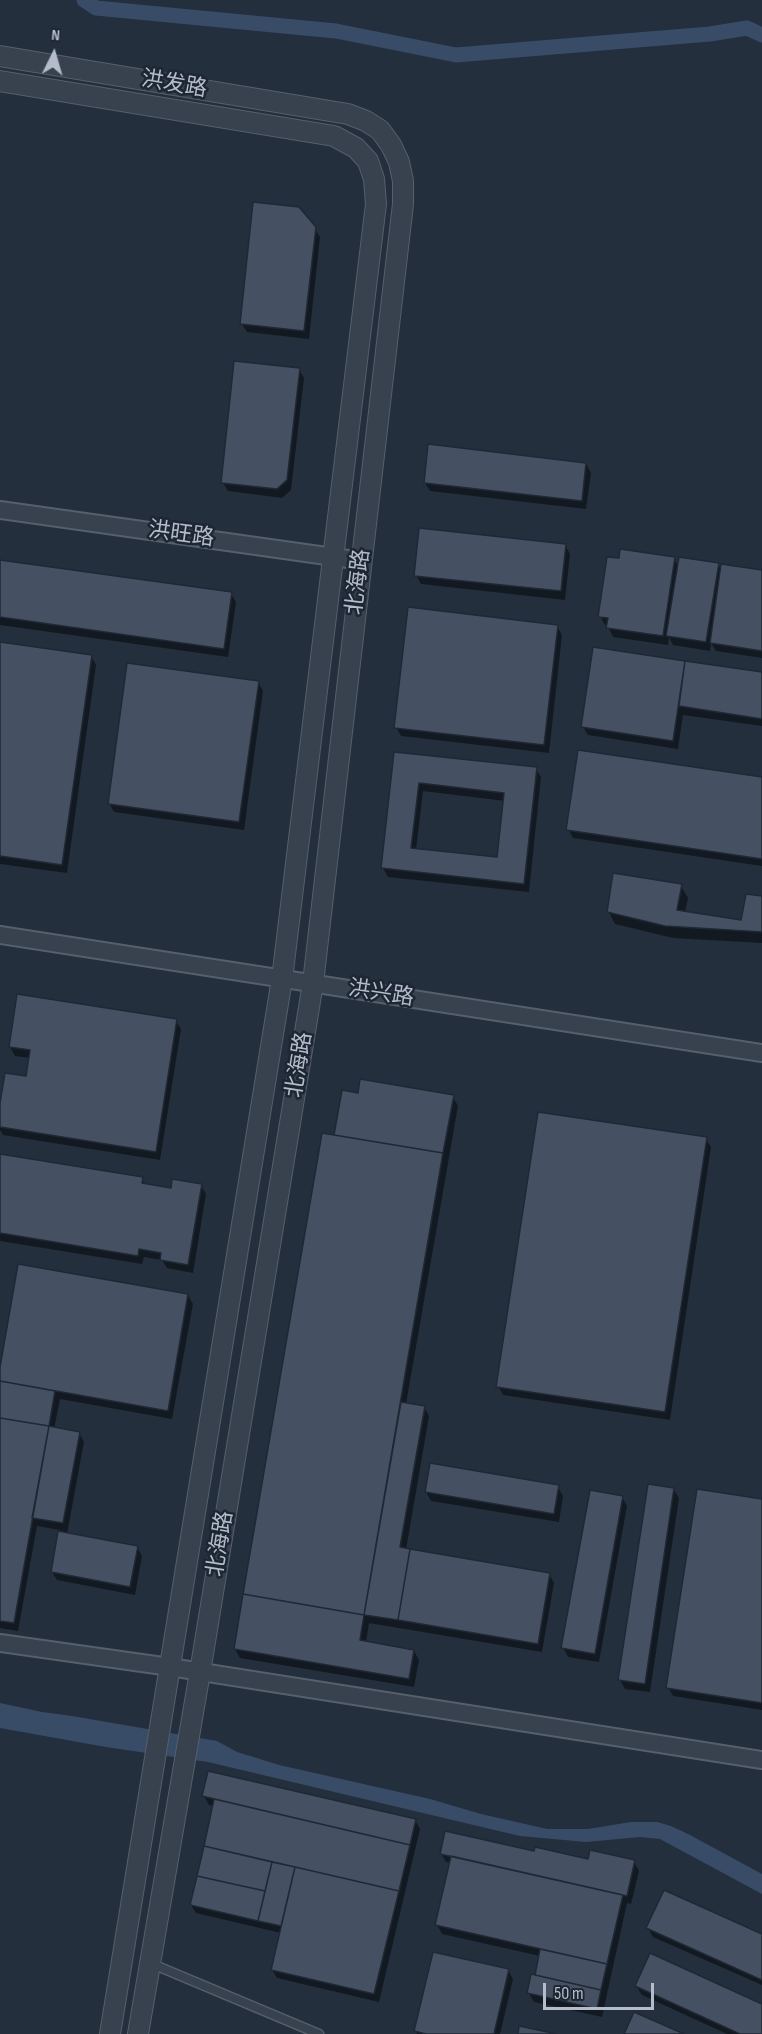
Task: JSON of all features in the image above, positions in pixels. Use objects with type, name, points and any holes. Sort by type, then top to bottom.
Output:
[{"type":"street","name":"洪发路","points":[[0,56],[348,114]]},
{"type":"street","name":"洪发路","points":[[0,81],[334,136]]},
{"type":"street","name":"北海路","points":[[138,2034],[313,983],[403,204],[403,181],[399,162],[391,145],[380,130],[348,114]]},
{"type":"street","name":"北海路","points":[[110,2034],[282,979],[376,204],[374,179],[368,161],[356,148],[334,136]]},
{"type":"street","name":"洪旺路","points":[[0,510],[362,561]]},
{"type":"street","name":"洪兴路","points":[[0,935],[762,1053]]},
{"type":"street","points":[[0,1643],[170,1667],[762,1760]]},
{"type":"lane","points":[[150,1963],[319,2034]]},
{"type":"water","points":[[0,1703],[217,1741],[237,1752],[279,1765],[430,1799],[481,1814],[547,1829],[588,1829],[631,1822],[657,1822],[690,1835],[762,1874],[762,1894],[660,1839],[640,1837],[586,1842],[520,1836],[208,1762],[0,1728]]},
{"type":"building","points":[[253,202],[299,207],[316,227],[304,331],[240,324]]},
{"type":"building","points":[[234,361],[300,368],[287,480],[277,489],[221,483]]},
{"type":"building","points":[[428,444],[586,463],[582,501],[424,483]]},
{"type":"building","points":[[419,528],[566,544],[561,591],[414,576]]},
{"type":"building","points":[[620,549],[675,557],[663,636],[606,628],[608,618],[598,617],[607,557],[619,558]]},
{"type":"building","points":[[679,557],[719,563],[706,642],[666,636]]},
{"type":"building","points":[[0,560],[232,592],[224,649],[0,617]]},
{"type":"building","points":[[721,564],[762,570],[762,651],[710,643]]},
{"type":"building","points":[[408,607],[558,625],[544,745],[394,728]]},
{"type":"building","points":[[0,642],[92,655],[62,865],[0,856]]},
{"type":"building","points":[[593,647],[685,661],[673,741],[581,727]]},
{"type":"building","points":[[685,661],[762,672],[762,719],[679,706]]},
{"type":"building","points":[[127,663],[259,681],[239,822],[108,804]]},
{"type":"building","points":[[578,750],[762,777],[762,859],[566,830]]},
{"type":"building","points":[[394,752],[537,767],[524,884],[381,868]],"holes":[[[419,783],[504,793],[497,857],[411,848]]]},
{"type":"building","points":[[613,873],[682,884],[677,910],[741,920],[746,894],[762,896],[762,932],[665,926],[607,912]]},
{"type":"building","points":[[17,994],[177,1019],[156,1152],[0,1127],[0,1103],[5,1073],[26,1076],[30,1050],[9,1047]]},
{"type":"building","points":[[360,1079],[454,1095],[443,1153],[334,1135],[342,1090],[358,1093]]},
{"type":"building","points":[[538,1112],[707,1137],[665,1412],[496,1387]]},
{"type":"building","points":[[322,1133],[443,1153],[364,1615],[243,1594]]},
{"type":"building","points":[[0,1154],[143,1177],[142,1183],[171,1188],[172,1179],[202,1184],[188,1265],[160,1260],[161,1253],[139,1249],[138,1256],[0,1233]]},
{"type":"building","points":[[18,1264],[188,1294],[168,1411],[0,1381],[0,1367]]},
{"type":"building","points":[[0,1381],[55,1391],[49,1426],[0,1418]]},
{"type":"building","points":[[401,1402],[425,1406],[400,1547],[410,1549],[398,1620],[364,1615]]},
{"type":"building","points":[[0,1418],[49,1426],[14,1623],[0,1621]]},
{"type":"building","points":[[49,1426],[80,1432],[63,1523],[32,1518]]},
{"type":"building","points":[[430,1463],[559,1485],[554,1514],[425,1492]]},
{"type":"building","points":[[648,1484],[674,1488],[645,1684],[618,1680]]},
{"type":"building","points":[[697,1489],[762,1499],[762,1703],[666,1688]]},
{"type":"building","points":[[590,1490],[623,1496],[595,1654],[561,1648]]},
{"type":"building","points":[[58,1531],[138,1546],[130,1587],[51,1572]]},
{"type":"building","points":[[410,1549],[550,1573],[538,1644],[398,1620]]},
{"type":"building","points":[[243,1594],[364,1615],[360,1640],[414,1650],[409,1679],[234,1649]]},
{"type":"building","points":[[208,1771],[416,1819],[410,1845],[202,1796]]},
{"type":"building","points":[[214,1799],[410,1845],[399,1891],[204,1846]]},
{"type":"building","points":[[445,1831],[534,1851],[535,1847],[588,1859],[590,1850],[635,1860],[627,1896],[440,1854]]},
{"type":"building","points":[[204,1846],[272,1862],[265,1891],[197,1876]]},
{"type":"building","points":[[451,1856],[623,1895],[607,1964],[435,1925]]},
{"type":"building","points":[[272,1862],[295,1867],[281,1926],[258,1921]]},
{"type":"building","points":[[295,1867],[399,1891],[374,1994],[271,1970]]},
{"type":"building","points":[[197,1876],[265,1891],[258,1921],[190,1905]]},
{"type":"building","points":[[664,1890],[762,1934],[762,1980],[646,1928]]},
{"type":"building","points":[[540,1949],[607,1964],[601,1990],[535,1975]]},
{"type":"building","points":[[433,1952],[509,1969],[494,2034],[426,2034],[414,2031]]},
{"type":"building","points":[[650,1953],[762,2004],[762,2034],[740,2034],[635,1986]]},
{"type":"building","points":[[531,1974],[601,1990],[597,2009],[527,1993]]},
{"type":"building","points":[[634,2012],[684,2034],[624,2034]]},
{"type":"building","points":[[519,2026],[557,2034],[518,2034]]},
{"type":"waterway","points":[[84,0],[96,8],[336,31],[456,55],[710,34],[747,28],[762,35]]}]
